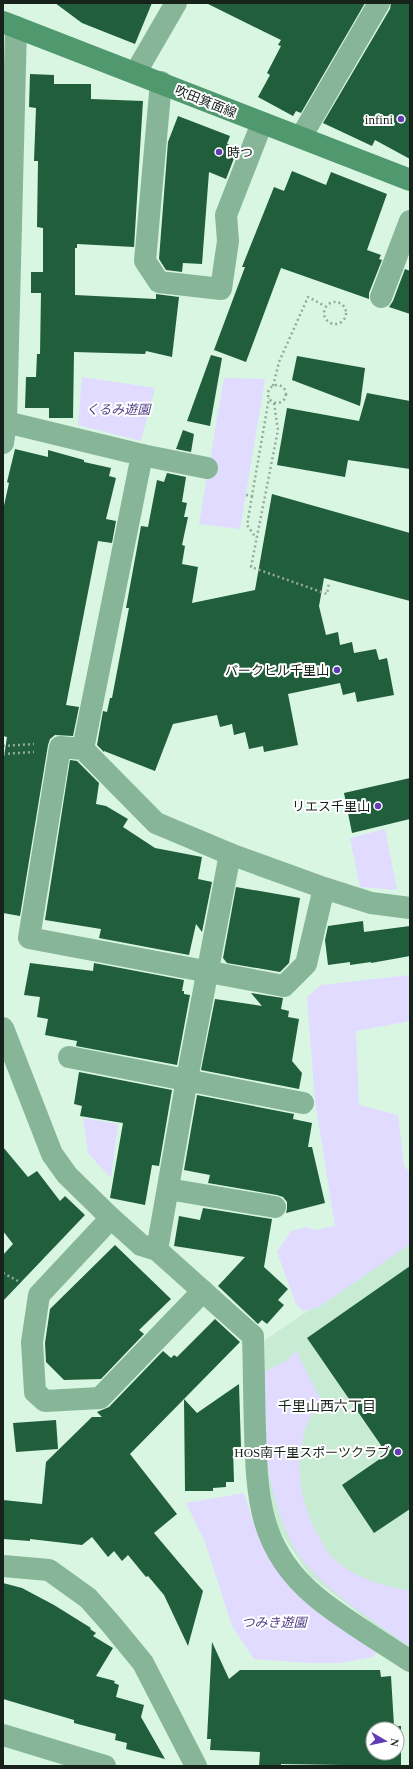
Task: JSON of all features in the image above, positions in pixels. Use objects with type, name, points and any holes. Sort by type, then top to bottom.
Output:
[{"type":"main road","name":"吹田箕面線","points":[[9,24],[136,72],[262,123],[410,180]]},
{"type":"street","points":[[136,72],[176,3]]},
{"type":"street","points":[[301,137],[379,3]]},
{"type":"street","points":[[9,24],[4,432],[142,454],[207,468]]},
{"type":"street","points":[[161,82],[145,261],[159,282],[221,290],[228,242],[226,215],[262,123]]},
{"type":"street","points":[[381,297],[405,252],[410,221]]},
{"type":"street","points":[[83,749],[142,454]]},
{"type":"street","points":[[324,888],[306,964],[284,986],[29,938],[60,747],[83,749],[156,823],[230,854],[324,888],[372,902],[410,908]]},
{"type":"street","points":[[157,1250],[187,1079],[209,973],[230,854]]},
{"type":"street","points":[[3,1028],[52,1154],[66,1175],[141,1245],[157,1250],[253,1336],[258,1499],[266,1526],[278,1552],[294,1575],[314,1595],[410,1661]]},
{"type":"street","points":[[69,1057],[187,1079],[302,1103]]},
{"type":"street","points":[[168,1189],[275,1207]]},
{"type":"street","points":[[111,1218],[39,1295],[32,1342],[35,1392],[45,1401],[100,1398],[203,1291]]},
{"type":"street","points":[[3,1566],[49,1570],[88,1598],[143,1663],[196,1766]]},
{"type":"street","points":[[3,1735],[73,1762],[105,1766]]},
{"type":"path","points":[[256,538],[247,525],[269,398],[268,391],[273,386],[279,362],[308,297],[325,306]]},
{"type":"path","points":[[332,301],[341,303],[346,310],[344,319],[337,324],[328,323],[323,315],[325,306],[332,301]]},
{"type":"path","points":[[273,386],[280,385],[285,389],[286,396],[282,402],[274,403]]},
{"type":"path","points":[[269,398],[274,403],[278,430],[251,567],[327,594],[329,584]]},
{"type":"path","points":[[246,494],[252,496]]},
{"type":"path","points":[[3,746],[40,744],[60,747]]},
{"type":"path","points":[[3,754],[35,752]]},
{"type":"path","points":[[3,1273],[20,1282]]},
{"type":"shaded area","points":[[410,1242],[410,1652],[310,1576],[274,1522],[264,1471],[265,1340]]},
{"type":"green space","name":"くるみ遊園","points":[[82,377],[155,388],[141,441],[78,425]]},
{"type":"green space","points":[[224,378],[265,379],[240,529],[199,524]]},
{"type":"green space","points":[[385,829],[397,890],[360,887],[350,838]]},
{"type":"green space","points":[[410,975],[410,1021],[356,1031],[359,1105],[398,1115],[404,1166],[410,1172],[410,1244],[319,1307],[303,1311],[296,1304],[277,1252],[291,1231],[307,1227],[315,1230],[335,1226],[315,1101],[307,997],[321,985]]},
{"type":"green space","points":[[83,1118],[118,1124],[111,1178],[88,1153]]},
{"type":"green space","points":[[296,1350],[321,1400],[306,1425],[300,1457],[301,1484],[307,1509],[318,1535],[327,1550],[331,1556],[342,1565],[369,1580],[410,1591],[410,1647],[352,1606],[324,1583],[300,1557],[294,1548],[284,1526],[275,1501],[268,1466],[265,1372],[289,1359]]},
{"type":"green space","name":"つみき遊園","points":[[244,1493],[256,1529],[272,1562],[377,1652],[373,1657],[341,1663],[309,1663],[254,1659],[232,1626],[205,1542],[186,1503]]},
{"type":"building","points":[[55,3],[152,3],[135,44],[82,23]]},
{"type":"building","points":[[206,3],[365,3],[301,113],[296,111],[293,116],[258,97],[270,75],[267,73],[281,46],[278,45],[281,40]]},
{"type":"building","points":[[391,3],[410,3],[410,159],[375,140],[372,146],[323,123],[390,9]]},
{"type":"building","points":[[30,74],[54,75],[54,84],[91,84],[91,99],[143,101],[134,247],[77,244],[77,248],[75,248],[75,295],[156,299],[156,294],[179,297],[172,357],[146,351],[145,354],[74,352],[73,418],[49,418],[49,408],[25,408],[26,377],[36,377],[37,354],[40,354],[41,293],[31,293],[31,272],[43,272],[43,228],[37,227],[38,161],[34,161],[36,108],[29,107]]},
{"type":"building","points":[[178,116],[230,136],[227,144],[238,148],[226,179],[209,172],[202,264],[183,263],[182,272],[166,270],[159,259],[168,142]]},
{"type":"building","points":[[292,171],[326,185],[331,172],[387,194],[367,250],[381,255],[379,259],[382,260],[369,293],[369,299],[281,268],[246,362],[214,350],[245,267],[242,267],[274,187],[284,191]]},
{"type":"building","points":[[405,269],[410,271],[410,314],[389,307],[393,301]]},
{"type":"building","points":[[211,355],[222,358],[210,426],[187,421]]},
{"type":"building","points":[[297,356],[365,368],[360,406],[292,380]]},
{"type":"building","points":[[367,393],[410,401],[410,469],[348,460],[345,477],[277,465],[287,408],[359,421]]},
{"type":"building","points":[[183,430],[194,434],[191,452],[176,449]]},
{"type":"building","points":[[15,449],[48,457],[48,450],[84,460],[84,462],[111,468],[109,476],[116,478],[106,519],[116,521],[112,543],[98,541],[66,705],[79,707],[73,736],[55,735],[50,739],[48,745],[20,916],[3,913],[3,763],[7,737],[3,736],[3,510],[9,483],[7,482]]},
{"type":"building","points":[[167,473],[186,477],[182,502],[187,503],[184,517],[188,517],[182,545],[185,546],[182,564],[198,567],[192,603],[255,590],[272,494],[410,533],[410,601],[324,578],[319,606],[326,635],[338,632],[340,645],[352,642],[354,653],[376,649],[379,660],[387,658],[394,695],[357,702],[355,692],[343,695],[340,683],[288,694],[298,745],[264,752],[263,746],[249,749],[245,732],[234,735],[232,724],[220,727],[217,715],[173,724],[155,771],[104,752],[97,745],[103,711],[107,712],[110,698],[112,698],[129,608],[126,608],[141,526],[148,527],[157,480],[164,482]]},
{"type":"building","points":[[70,760],[77,761],[99,783],[96,804],[106,806],[128,819],[123,827],[155,848],[202,857],[198,879],[212,882],[202,932],[196,924],[189,955],[99,938],[101,929],[45,920]]},
{"type":"building","name":"リエス千里山","points":[[410,778],[410,819],[352,833],[344,793]]},
{"type":"building","points":[[236,887],[300,898],[289,963],[280,972],[227,963],[223,958]]},
{"type":"building","points":[[363,921],[364,932],[410,926],[410,956],[371,963],[350,965],[350,962],[328,965],[325,940],[328,926]]},
{"type":"building","points":[[30,963],[93,971],[94,963],[184,980],[182,991],[184,991],[184,994],[190,995],[177,1065],[76,1046],[77,1041],[45,1035],[48,1019],[37,1017],[40,997],[24,995]]},
{"type":"building","points":[[251,993],[283,998],[281,1009],[289,1011],[288,1017],[299,1019],[292,1061],[302,1073],[299,1089],[201,1070],[215,999],[262,1006]]},
{"type":"building","points":[[79,1072],[172,1090],[159,1166],[152,1165],[145,1205],[110,1198],[123,1123],[80,1116],[82,1106],[74,1104]]},
{"type":"building","points":[[197,1095],[294,1114],[293,1119],[312,1123],[308,1147],[312,1147],[325,1203],[286,1213],[287,1202],[283,1197],[208,1183],[210,1175],[184,1170]]},
{"type":"building","points":[[3,1147],[28,1177],[37,1171],[60,1201],[65,1196],[85,1215],[3,1301],[3,1255],[13,1244],[3,1231]]},
{"type":"building","points":[[203,1208],[272,1219],[264,1267],[288,1289],[278,1300],[284,1305],[267,1324],[262,1320],[258,1324],[218,1286],[245,1257],[174,1246],[179,1216],[200,1220]]},
{"type":"building","points":[[115,1245],[171,1299],[139,1330],[144,1334],[101,1379],[64,1380],[46,1362],[45,1343],[50,1309]]},
{"type":"building","points":[[410,1266],[410,1509],[374,1533],[342,1485],[387,1454],[307,1338]]},
{"type":"building","points":[[215,1319],[240,1342],[130,1454],[177,1514],[154,1533],[203,1591],[188,1646],[164,1595],[148,1576],[146,1577],[128,1555],[122,1561],[114,1551],[108,1557],[92,1537],[82,1545],[30,1539],[30,1541],[3,1539],[3,1500],[42,1504],[46,1462],[92,1417],[102,1417],[97,1412],[109,1407],[163,1351],[171,1358],[174,1355],[177,1357]]},
{"type":"building","points":[[239,1384],[241,1448],[233,1448],[234,1482],[226,1482],[226,1487],[213,1488],[213,1491],[185,1491],[184,1399],[197,1413]]},
{"type":"building","points":[[56,1420],[58,1449],[16,1452],[13,1423]]},
{"type":"building","points":[[3,1583],[22,1588],[54,1605],[91,1628],[90,1629],[96,1633],[93,1636],[113,1648],[96,1676],[115,1681],[114,1683],[119,1685],[116,1697],[144,1705],[141,1717],[165,1759],[126,1749],[127,1743],[115,1740],[116,1734],[74,1723],[74,1720],[3,1699]]},
{"type":"building","points":[[212,1642],[229,1679],[240,1670],[380,1670],[381,1677],[391,1676],[394,1721],[365,1721],[365,1761],[401,1761],[401,1766],[281,1764],[281,1766],[259,1766],[260,1752],[210,1750],[211,1739],[207,1739]]},
{"type":"place","name":"infini","points":[[401,119]]},
{"type":"place","name":"時つ","points":[[219,152]]},
{"type":"place","name":"パークヒル千里山","points":[[337,670]]},
{"type":"place","name":"リエス千里山","points":[[378,806]]},
{"type":"place","name":"HOS南千里スポーツクラブ","points":[[398,1452]]},
{"type":"district","name":"千里山西六丁目","points":[[327,1406]]}]
